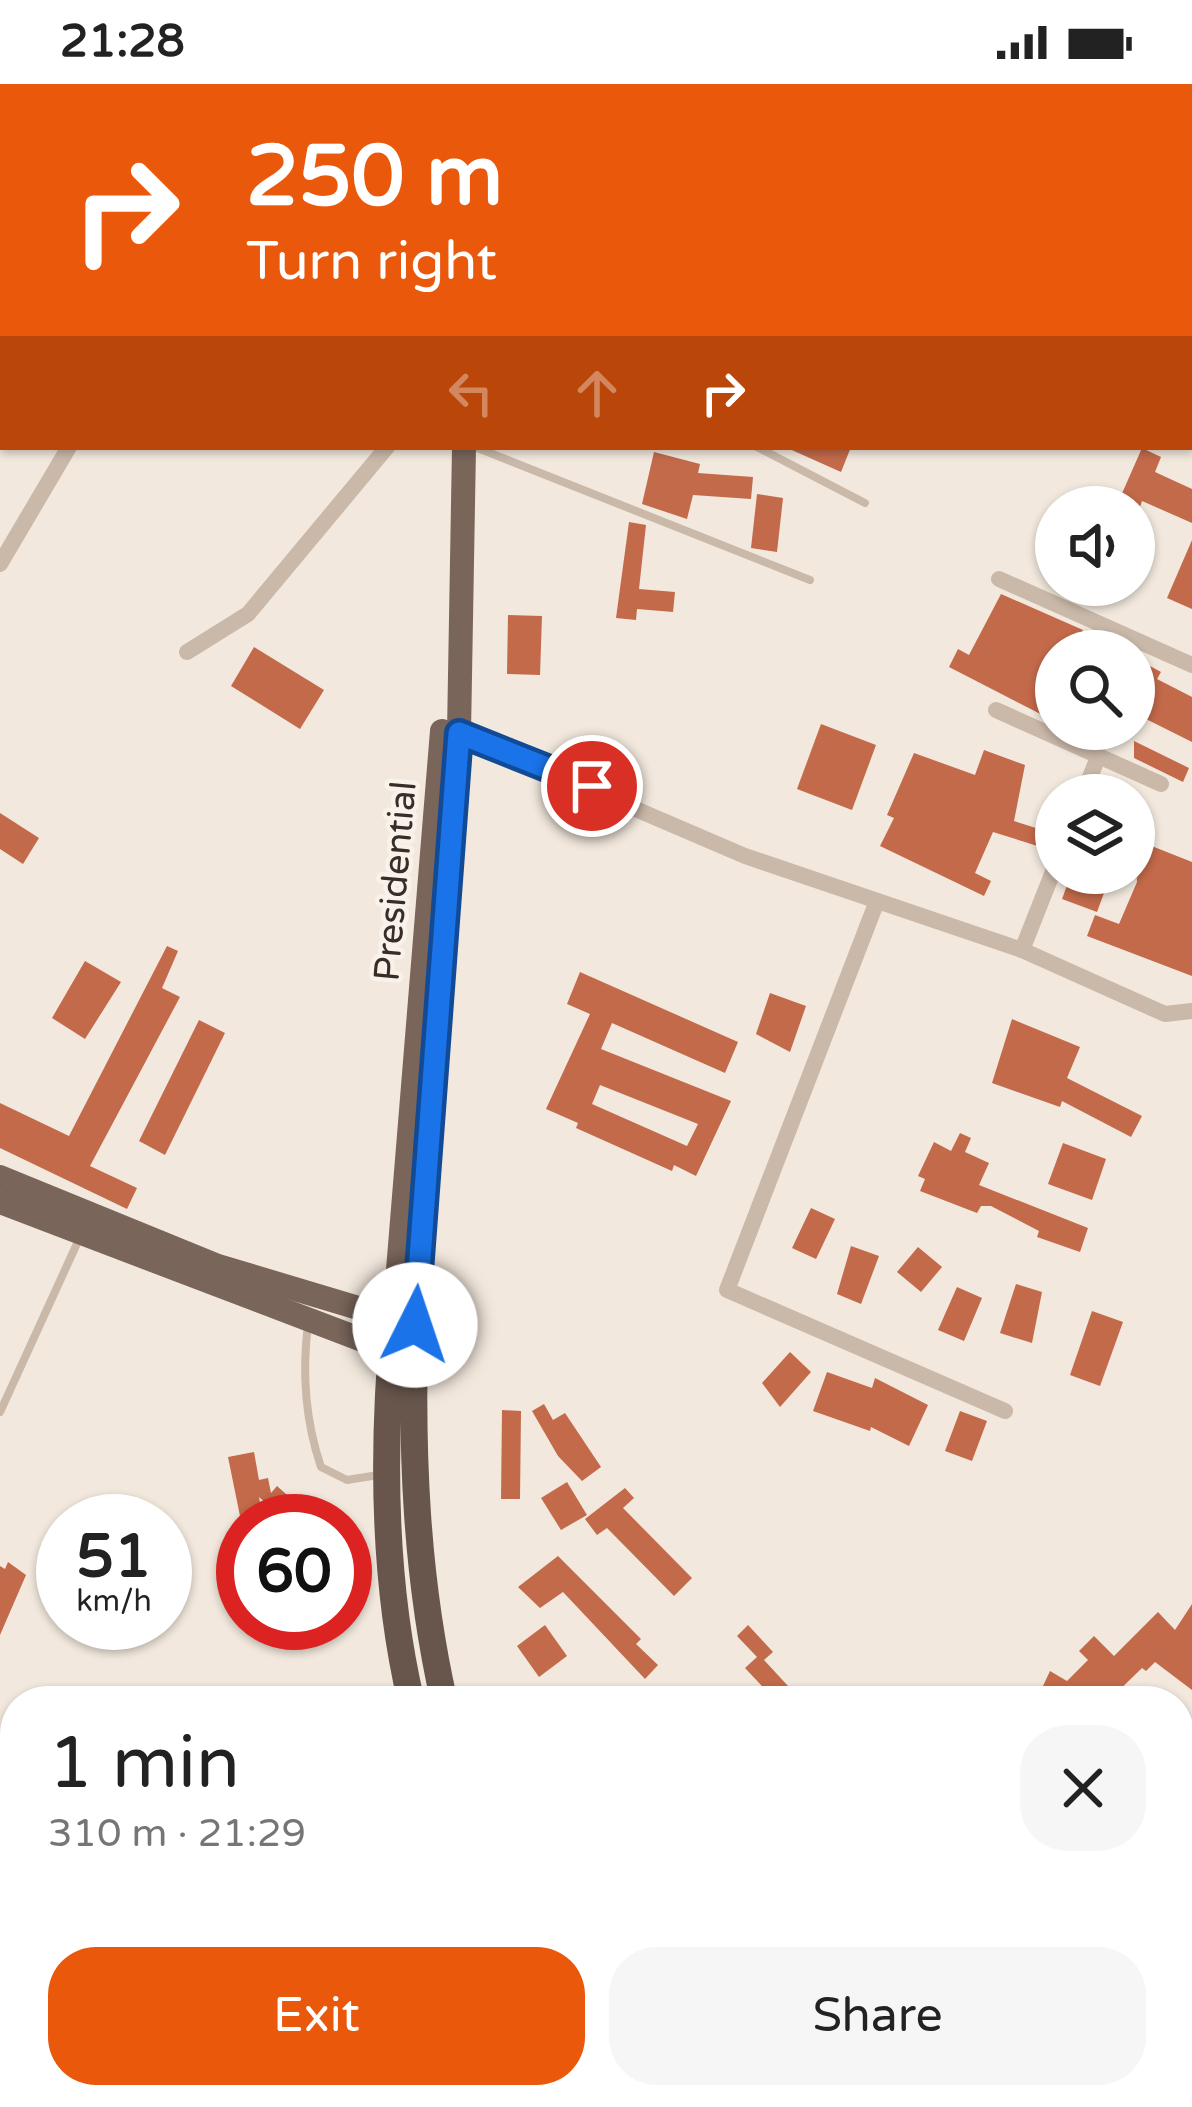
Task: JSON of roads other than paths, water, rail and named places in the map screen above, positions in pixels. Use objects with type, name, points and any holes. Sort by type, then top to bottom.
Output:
[{"type":"highway","points":[[404,1322],[387,1473],[392,1612],[408,1686]]},
{"type":"highway","points":[[402,1355],[424,1606],[441,1686]]},
{"type":"main road","points":[[448,450],[451,730]]},
{"type":"main road","points":[[0,1178],[218,1266],[404,1322],[451,730],[464,450]]},
{"type":"main road","points":[[0,1202],[402,1355]]},
{"type":"street","points":[[0,564],[67,450]]},
{"type":"street","points":[[187,652],[248,614],[385,450]]},
{"type":"street","points":[[999,579],[1192,665]]},
{"type":"street","points":[[996,710],[1161,784]]},
{"type":"street","points":[[451,730],[745,856],[1022,950],[1165,1014],[1192,1011]]},
{"type":"street","points":[[1091,774],[1098,757]]},
{"type":"street","points":[[1022,950],[1044,894]]},
{"type":"street","points":[[877,901],[727,1290],[1005,1411]]},
{"type":"lane","points":[[483,450],[810,580]]},
{"type":"lane","points":[[781,452],[865,503]]},
{"type":"lane","points":[[0,1412],[81,1236]]},
{"type":"lane","points":[[308,1322],[303,1363],[312,1440],[321,1467],[347,1480],[387,1473]]}]
